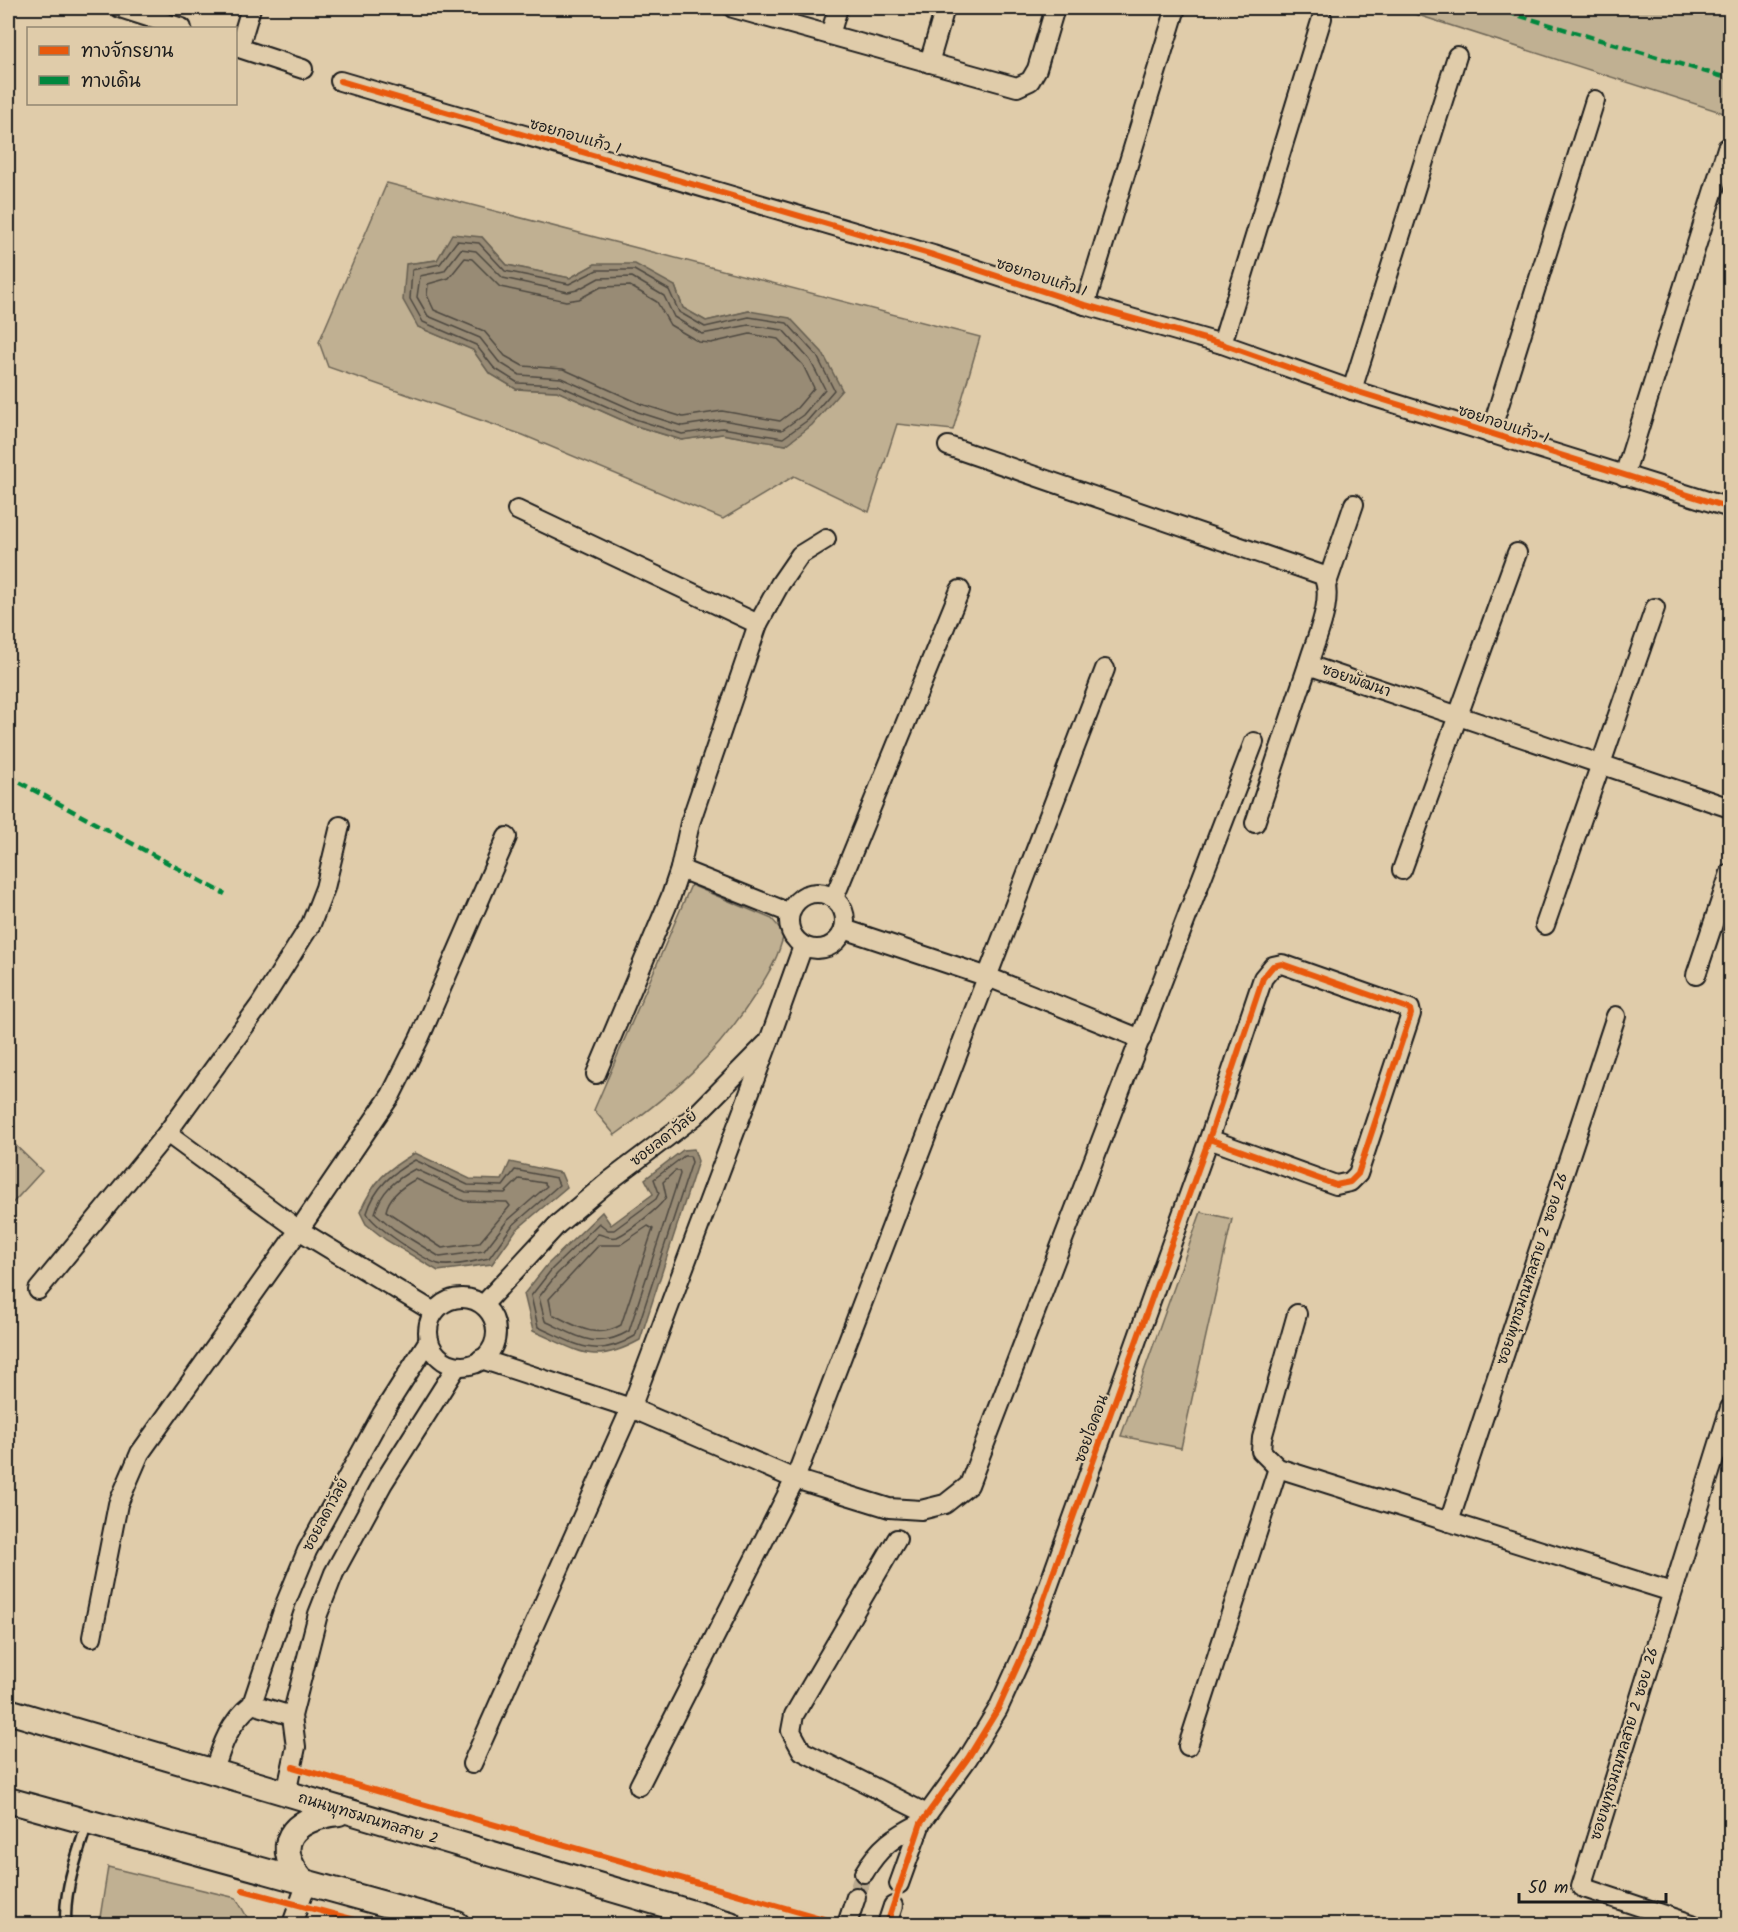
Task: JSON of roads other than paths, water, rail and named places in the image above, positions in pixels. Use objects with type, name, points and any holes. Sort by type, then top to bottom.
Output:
[{"type":"main road","name":"ถนนพุทธมณฑลสาย 2","points":[[8,1711],[343,1812],[730,1924]]},
{"type":"main road","points":[[8,1800],[306,1885],[457,1924]]},
{"type":"main road","points":[[306,1885],[288,1860],[291,1835],[298,1825],[310,1818],[343,1812]]},
{"type":"street","points":[[120,8],[179,27]]},
{"type":"street","points":[[251,8],[237,47],[303,69]]},
{"type":"street","points":[[733,8],[1017,87],[1030,81],[1037,69],[1055,8]]},
{"type":"street","points":[[830,35],[838,8]]},
{"type":"street","points":[[929,63],[945,8]]},
{"type":"street","points":[[1085,305],[1176,8]]},
{"type":"street","points":[[1222,344],[1322,18]]},
{"type":"street","points":[[1352,390],[1457,56]]},
{"type":"street","name":"ซอยกอบแก้ว 1","points":[[340,81],[921,252],[1085,305],[1222,344],[1352,390],[1731,508]]},
{"type":"street","points":[[1490,434],[1595,99]]},
{"type":"street","points":[[1624,476],[1727,148]]},
{"type":"street","points":[[948,446],[1322,575],[1327,583]]},
{"type":"street","name":"ซอยพัฒนา","points":[[1354,504],[1327,583],[1328,596],[1308,665],[1731,808]]},
{"type":"street","points":[[517,510],[758,624]]},
{"type":"street","points":[[596,1074],[680,869],[690,823],[758,624],[780,584],[800,555],[825,539]]},
{"type":"street","points":[[1402,870],[1456,715],[1517,553]]},
{"type":"street","points":[[834,898],[960,590]]},
{"type":"street","points":[[1545,925],[1655,608]]},
{"type":"street","points":[[1255,823],[1308,665]]},
{"type":"street","points":[[639,1786],[795,1479],[1106,669]]},
{"type":"street","points":[[481,1359],[631,1408],[795,1479],[889,1508],[921,1510],[945,1504],[969,1485],[1254,742]]},
{"type":"street","points":[[38,1290],[167,1133],[260,1005],[311,924],[325,888],[340,826]]},
{"type":"street","points":[[92,1637],[118,1504],[140,1453],[299,1230],[391,1095],[425,1027],[507,837]]},
{"type":"street","points":[[680,869],[790,913]]},
{"type":"street","points":[[1696,975],[1731,873]]},
{"type":"street","points":[[825,894],[834,898],[844,916],[844,929],[832,944],[822,948],[804,945],[793,936],[790,927],[790,913],[794,905],[805,895],[825,894]]},
{"type":"street","points":[[844,929],[988,977],[1141,1039]]},
{"type":"street","name":"ซอยลดาวัลย์","points":[[483,1304],[558,1224],[608,1182],[695,1116],[768,1041],[804,945]]},
{"type":"street","name":"ซอยไอคอน","points":[[899,1884],[924,1819],[968,1758],[998,1709],[1028,1643],[1209,1139],[1263,978],[1273,966],[1282,964],[1410,1009],[1411,1014],[1358,1174],[1350,1182],[1336,1185],[1209,1139]]},
{"type":"street","name":"ซอยพุทธมณฑลสาย 2 ซอย 26","points":[[1449,1522],[1616,1016]]},
{"type":"street","points":[[472,1764],[631,1408],[768,1041]]},
{"type":"street","points":[[167,1133],[299,1230],[434,1312],[444,1303],[457,1298],[471,1299],[483,1304],[492,1314],[497,1327],[496,1341],[481,1359],[470,1366],[457,1366],[445,1362],[435,1353],[429,1340]]},
{"type":"street","name":"ซอยลดาวัลย์","points":[[214,1772],[222,1743],[230,1728],[239,1714],[252,1704],[286,1602],[307,1551],[382,1414],[429,1340],[429,1326],[434,1312]]},
{"type":"street","points":[[1298,1314],[1262,1438],[1261,1451],[1278,1468],[1672,1592]]},
{"type":"street","points":[[286,1794],[296,1747],[292,1716],[318,1614],[334,1573],[383,1483],[457,1366]]},
{"type":"street","name":"ซอยพุทธมณฑลสาย 2 ซอย 26","points":[[1692,1924],[1581,1887],[1731,1408]]},
{"type":"street","points":[[1188,1746],[1278,1468]]},
{"type":"street","points":[[897,1539],[794,1715],[791,1731],[802,1751],[924,1819]]},
{"type":"street","points":[[252,1704],[292,1716]]},
{"type":"street","name":"ซอยไอคอน","points":[[864,1873],[873,1857],[888,1840],[924,1819]]},
{"type":"street","points":[[292,1924],[306,1885]]},
{"type":"street","points":[[847,1924],[856,1897]]},
{"type":"street","points":[[887,1924],[893,1906]]},
{"type":"lane","points":[[66,1924],[65,1910],[70,1880],[87,1823]]},
{"type":"water","points":[[452,234],[482,237],[507,265],[570,278],[595,264],[635,264],[675,286],[683,308],[706,321],[749,311],[790,318],[822,352],[842,390],[812,425],[786,445],[722,434],[682,440],[633,425],[557,391],[516,389],[489,373],[473,350],[418,327],[403,300],[406,264],[437,260]]},
{"type":"water","points":[[694,1149],[698,1161],[640,1340],[609,1353],[585,1353],[533,1331],[524,1294],[547,1265],[602,1212],[611,1225],[653,1194],[645,1179],[683,1150]]},
{"type":"water","points":[[415,1153],[470,1179],[502,1180],[510,1162],[561,1173],[567,1187],[516,1230],[492,1264],[438,1271],[386,1240],[366,1224],[360,1212],[370,1192],[382,1177]]},
{"type":"tunnel","points":[[856,1897],[864,1873]]}]
